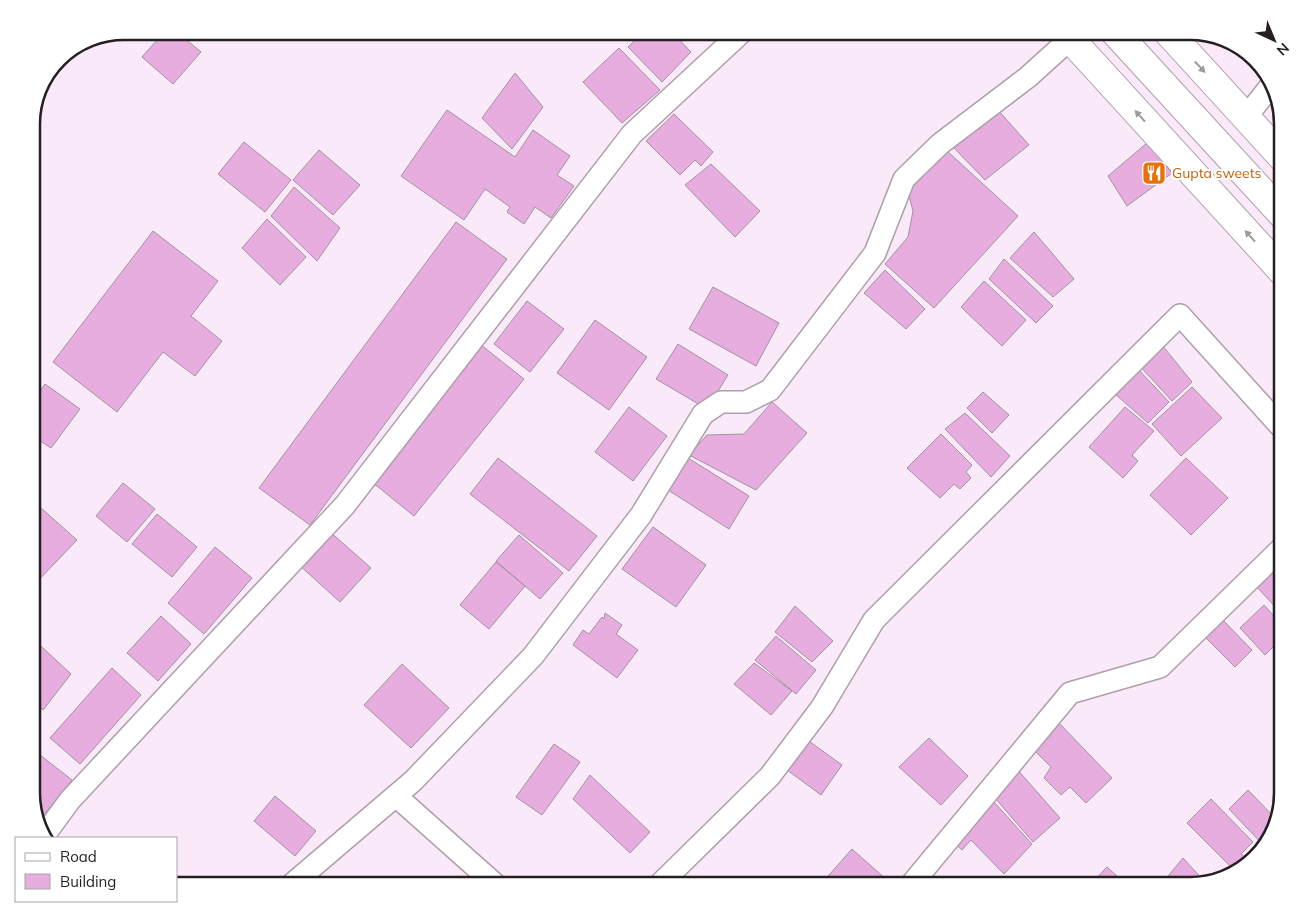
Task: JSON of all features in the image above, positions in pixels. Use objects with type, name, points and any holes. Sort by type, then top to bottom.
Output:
[{"type":"highway","points":[[1072,40],[1274,262]]},
{"type":"highway","points":[[1122,40],[1274,205]]},
{"type":"highway","points":[[1175,40],[1274,148]]},
{"type":"street","points":[[48,830],[70,800],[345,505],[632,134],[733,40]]},
{"type":"street","points":[[301,877],[413,781],[533,656],[641,515],[703,414],[721,402],[746,402],[770,390],[876,253],[904,179],[940,144],[1028,77],[1062,40]]},
{"type":"street","points":[[1246,117],[1267,91]]},
{"type":"street","points":[[667,877],[770,776],[822,707],[874,620],[1180,315],[1274,419]]},
{"type":"street","points":[[917,877],[1070,693],[1160,666],[1274,556]]},
{"type":"street","points":[[396,796],[487,877]]},
{"type":"building","points":[[157,40],[187,40],[201,52],[173,84],[142,57]]},
{"type":"building","points":[[635,40],[680,40],[691,52],[662,82],[628,47]]},
{"type":"building","points":[[619,48],[660,90],[622,123],[583,82]]},
{"type":"building","points":[[515,73],[543,107],[512,149],[482,118]]},
{"type":"building","points":[[447,110],[515,157],[533,130],[570,156],[557,175],[574,186],[551,218],[535,207],[524,224],[507,212],[510,207],[485,189],[464,220],[401,176]]},
{"type":"building","points":[[998,110],[1029,145],[985,180],[954,148]]},
{"type":"building","points":[[674,114],[713,152],[701,166],[695,160],[680,175],[646,141]]},
{"type":"building","points":[[244,142],[291,180],[265,212],[218,174]]},
{"type":"building","points":[[1147,143],[1172,173],[1127,206],[1108,176]]},
{"type":"building","points":[[319,150],[360,185],[333,215],[293,180]]},
{"type":"building","points":[[946,150],[1018,216],[934,308],[885,264],[908,237],[913,211],[908,192]]},
{"type":"building","points":[[711,164],[760,211],[735,237],[685,185]]},
{"type":"building","points":[[294,187],[340,228],[317,261],[271,216]]},
{"type":"building","points":[[267,219],[306,257],[280,285],[242,248]]},
{"type":"building","points":[[456,222],[507,259],[310,525],[259,488]]},
{"type":"building","points":[[153,231],[218,281],[191,316],[222,341],[195,376],[163,352],[117,412],[53,362]]},
{"type":"building","points":[[1034,232],[1074,279],[1053,297],[1010,258]]},
{"type":"building","points":[[1004,259],[1053,306],[1036,323],[989,279]]},
{"type":"building","points":[[885,270],[925,309],[906,329],[864,293]]},
{"type":"building","points":[[984,281],[1026,320],[1002,346],[961,307]]},
{"type":"building","points":[[713,287],[779,323],[756,366],[689,329]]},
{"type":"building","points":[[527,301],[564,329],[530,372],[494,344]]},
{"type":"building","points":[[595,320],[647,357],[609,410],[557,373]]},
{"type":"building","points":[[678,344],[728,375],[707,409],[656,379]]},
{"type":"building","points":[[481,345],[524,379],[414,516],[372,482]]},
{"type":"building","points":[[1162,345],[1192,382],[1172,401],[1138,364]]},
{"type":"building","points":[[1137,368],[1169,402],[1148,423],[1114,393]]},
{"type":"building","points":[[45,384],[80,409],[51,448],[40,441],[40,391]]},
{"type":"building","points":[[1192,387],[1222,418],[1181,456],[1152,424]]},
{"type":"building","points":[[983,392],[1009,415],[992,433],[967,408]]},
{"type":"building","points":[[772,402],[807,433],[756,490],[689,455],[707,435],[744,434]]},
{"type":"building","points":[[629,407],[667,436],[633,481],[595,452]]},
{"type":"building","points":[[1125,407],[1154,431],[1132,455],[1138,461],[1123,478],[1089,447]]},
{"type":"building","points":[[965,413],[1010,456],[991,477],[945,429]]},
{"type":"building","points":[[941,434],[972,465],[966,472],[971,478],[960,489],[954,484],[940,498],[907,468]]},
{"type":"building","points":[[498,458],[597,536],[569,571],[470,494]]},
{"type":"building","points":[[688,458],[749,496],[729,529],[668,490]]},
{"type":"building","points":[[1186,458],[1228,498],[1191,535],[1150,495]]},
{"type":"building","points":[[123,483],[155,509],[127,542],[96,516]]},
{"type":"building","points":[[40,507],[77,540],[40,579]]},
{"type":"building","points":[[157,514],[197,547],[172,577],[132,544]]},
{"type":"building","points":[[653,527],[706,565],[676,607],[622,569]]},
{"type":"building","points":[[328,530],[371,568],[340,602],[298,564]]},
{"type":"building","points":[[519,535],[563,573],[540,599],[496,561]]},
{"type":"building","points":[[215,547],[252,578],[204,634],[168,603]]},
{"type":"building","points":[[496,562],[525,586],[489,629],[460,605]]},
{"type":"building","points":[[1274,570],[1274,606],[1257,587]]},
{"type":"building","points":[[1264,605],[1274,616],[1274,646],[1265,655],[1240,628]]},
{"type":"building","points":[[795,606],[833,641],[812,662],[775,632]]},
{"type":"building","points":[[605,613],[622,625],[616,634],[638,650],[617,678],[573,645],[583,630],[589,634],[602,617],[604,619]]},
{"type":"building","points":[[161,616],[191,644],[158,681],[127,653]]},
{"type":"building","points":[[1220,617],[1252,650],[1235,667],[1202,634]]},
{"type":"building","points":[[776,636],[816,670],[796,694],[755,660]]},
{"type":"building","points":[[40,645],[71,674],[43,710],[40,707]]},
{"type":"building","points":[[754,663],[792,691],[771,715],[734,684]]},
{"type":"building","points":[[402,664],[449,708],[411,748],[364,705]]},
{"type":"building","points":[[112,668],[141,695],[80,764],[50,738]]},
{"type":"building","points":[[1058,722],[1112,778],[1086,803],[1070,787],[1061,795],[1044,778],[1051,767],[1032,748]]},
{"type":"building","points":[[929,738],[968,776],[941,805],[899,767]]},
{"type":"building","points":[[806,739],[842,765],[821,795],[783,767]]},
{"type":"building","points":[[554,744],[580,762],[542,815],[516,797]]},
{"type":"building","points":[[40,755],[72,780],[43,816],[40,799]]},
{"type":"building","points":[[1016,768],[1060,818],[1033,842],[995,798]]},
{"type":"building","points":[[590,775],[650,832],[630,853],[573,799]]},
{"type":"building","points":[[1248,790],[1271,814],[1259,841],[1229,809]]},
{"type":"building","points":[[275,796],[316,831],[295,856],[254,821]]},
{"type":"building","points":[[1211,799],[1253,842],[1241,854],[1244,857],[1231,867],[1187,823]]},
{"type":"building","points":[[994,802],[1032,844],[1004,874],[971,840],[962,850],[954,843]]},
{"type":"building","points":[[852,849],[884,877],[827,877]]},
{"type":"building","points":[[1183,858],[1200,876],[1190,877],[1167,877]]},
{"type":"building","points":[[1107,867],[1118,877],[1098,877]]},
{"type":"place","name":"Gupta sweets","points":[[1154,173]]}]
